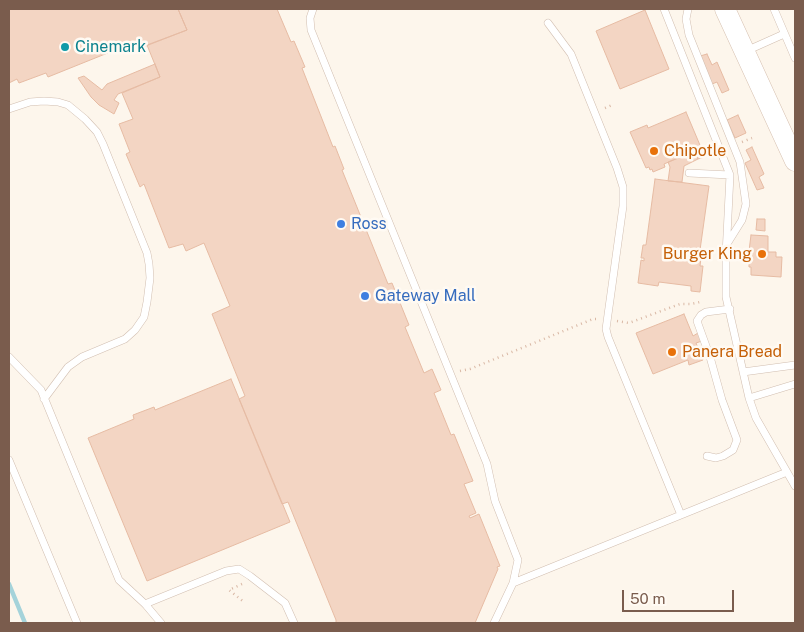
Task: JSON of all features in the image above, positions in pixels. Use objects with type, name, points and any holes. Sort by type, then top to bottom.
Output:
[{"type":"main road","points":[[725,9],[795,161]]},
{"type":"lane","points":[[313,9],[310,18],[311,30],[487,464],[495,501],[518,560],[513,583],[494,623]]},
{"type":"lane","points":[[664,9],[730,175],[726,244],[726,296],[750,398],[756,418],[795,486]]},
{"type":"lane","points":[[688,9],[686,19],[689,35],[740,162],[744,181],[746,204],[742,220],[726,244]]},
{"type":"lane","points":[[774,9],[795,58]]},
{"type":"lane","points":[[548,23],[570,54],[623,187],[606,329],[614,353],[681,515]]},
{"type":"lane","points":[[744,52],[784,34]]},
{"type":"lane","points":[[9,109],[30,102],[58,102],[68,105],[97,132],[104,144],[147,253],[149,264],[150,278],[147,302],[144,317],[136,330],[125,338],[82,357],[68,367],[44,399]]},
{"type":"lane","points":[[689,173],[730,175]]},
{"type":"lane","points":[[707,456],[716,458],[723,456],[733,450],[737,440],[719,392],[710,357],[697,321],[700,315],[706,312],[730,309]]},
{"type":"lane","points":[[9,356],[41,390],[119,580],[162,623]]},
{"type":"lane","points":[[743,372],[795,365]]},
{"type":"lane","points":[[750,398],[795,384]]},
{"type":"lane","points":[[9,460],[77,623]]},
{"type":"lane","points":[[513,583],[787,472]]},
{"type":"lane","points":[[145,604],[226,571],[239,569],[286,603],[294,623]]},
{"type":"path","points":[[604,109],[612,105]]},
{"type":"path","points":[[616,321],[629,322],[680,304],[694,304],[705,300]]},
{"type":"path","points":[[460,371],[470,369],[593,319],[598,319]]},
{"type":"path","points":[[244,584],[229,590],[244,602]]},
{"type":"building","name":"Cinemark","points":[[9,9],[178,9],[187,30],[138,49],[135,42],[48,77],[46,73],[19,83],[17,79],[9,83]]},
{"type":"building","points":[[178,9],[277,9],[291,42],[294,41],[305,67],[302,68],[333,147],[335,146],[344,169],[342,170],[388,284],[392,283],[409,325],[405,327],[424,373],[432,369],[441,390],[434,393],[451,435],[454,434],[473,481],[464,484],[476,513],[469,516],[470,518],[479,514],[500,566],[497,567],[498,569],[475,623],[336,623],[288,502],[282,504],[239,399],[245,396],[212,314],[230,306],[204,243],[186,251],[183,244],[169,248],[144,184],[140,187],[126,154],[130,152],[119,124],[133,119],[122,93],[160,77],[147,45],[187,30]]},
{"type":"building","points":[[645,10],[669,69],[620,89],[596,31]]},
{"type":"building","points":[[707,54],[712,65],[717,62],[729,90],[722,93],[717,82],[712,84],[700,56]]},
{"type":"building","points":[[155,64],[160,77],[118,94],[114,100],[119,103],[114,114],[99,105],[91,97],[78,78],[84,76],[102,90],[107,84]]},
{"type":"building","points":[[686,112],[705,157],[698,159],[695,151],[664,164],[665,167],[653,172],[649,167],[646,168],[630,132],[647,125],[648,128]]},
{"type":"building","points":[[738,115],[746,133],[735,138],[727,120]]},
{"type":"building","points":[[752,147],[764,174],[759,177],[764,188],[757,190],[745,163],[751,160],[746,150]]},
{"type":"building","points":[[695,151],[698,159],[684,166],[682,182],[668,181],[670,167],[668,162]]},
{"type":"building","points":[[655,179],[709,186],[700,250],[702,250],[700,266],[703,266],[700,292],[691,291],[691,286],[659,282],[658,286],[638,283],[641,260],[644,261],[644,258],[641,258],[643,245],[646,245]]},
{"type":"building","points":[[757,219],[765,219],[765,231],[756,230]]},
{"type":"building","name":"Burger King","points":[[751,235],[768,236],[768,252],[776,252],[776,257],[782,257],[781,277],[751,275],[748,259]]},
{"type":"building","name":"Panera Bread","points":[[684,314],[693,336],[698,333],[702,341],[696,343],[703,360],[689,365],[688,360],[653,374],[636,333]]},
{"type":"building","points":[[231,379],[290,522],[147,581],[88,438],[134,419],[133,415],[154,407],[155,410]]},
{"type":"waterway","points":[[9,584],[25,623]]},
{"type":"place","name":"Cinemark","points":[[65,47]]},
{"type":"place","name":"Chipotle","points":[[654,151]]},
{"type":"place","name":"Ross","points":[[341,224]]},
{"type":"place","name":"Burger King","points":[[762,254]]},
{"type":"place","name":"Gateway Mall","points":[[365,296]]},
{"type":"place","name":"Panera Bread","points":[[672,352]]}]
